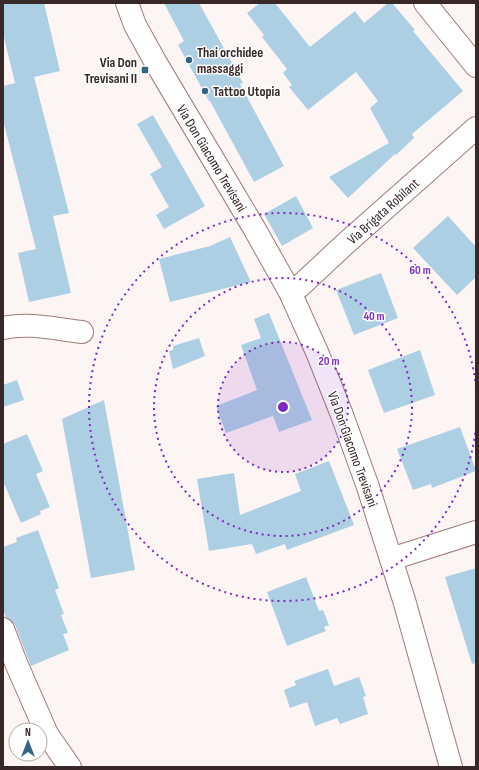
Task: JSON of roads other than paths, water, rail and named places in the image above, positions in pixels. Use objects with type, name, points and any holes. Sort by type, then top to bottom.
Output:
[{"type":"street","name":"Via Don Giacomo Trevisani","points":[[127,3],[135,25],[156,64],[254,228],[290,292],[317,352],[368,487],[391,559],[451,767]]},
{"type":"street","points":[[425,3],[476,66]]},
{"type":"street","name":"Via Brigata Robilant","points":[[290,292],[299,287],[345,244],[476,128]]},
{"type":"street","points":[[3,328],[10,326],[29,326],[82,332]]},
{"type":"street","points":[[391,559],[476,532]]},
{"type":"street","points":[[3,629],[47,734],[70,767]]},
{"type":"place","name":"Thai orchidee massaggi","points":[[189,60]]},
{"type":"place","name":"Via Don Trevisani II","points":[[145,70]]},
{"type":"place","name":"Tattoo Utopia","points":[[205,91]]}]
